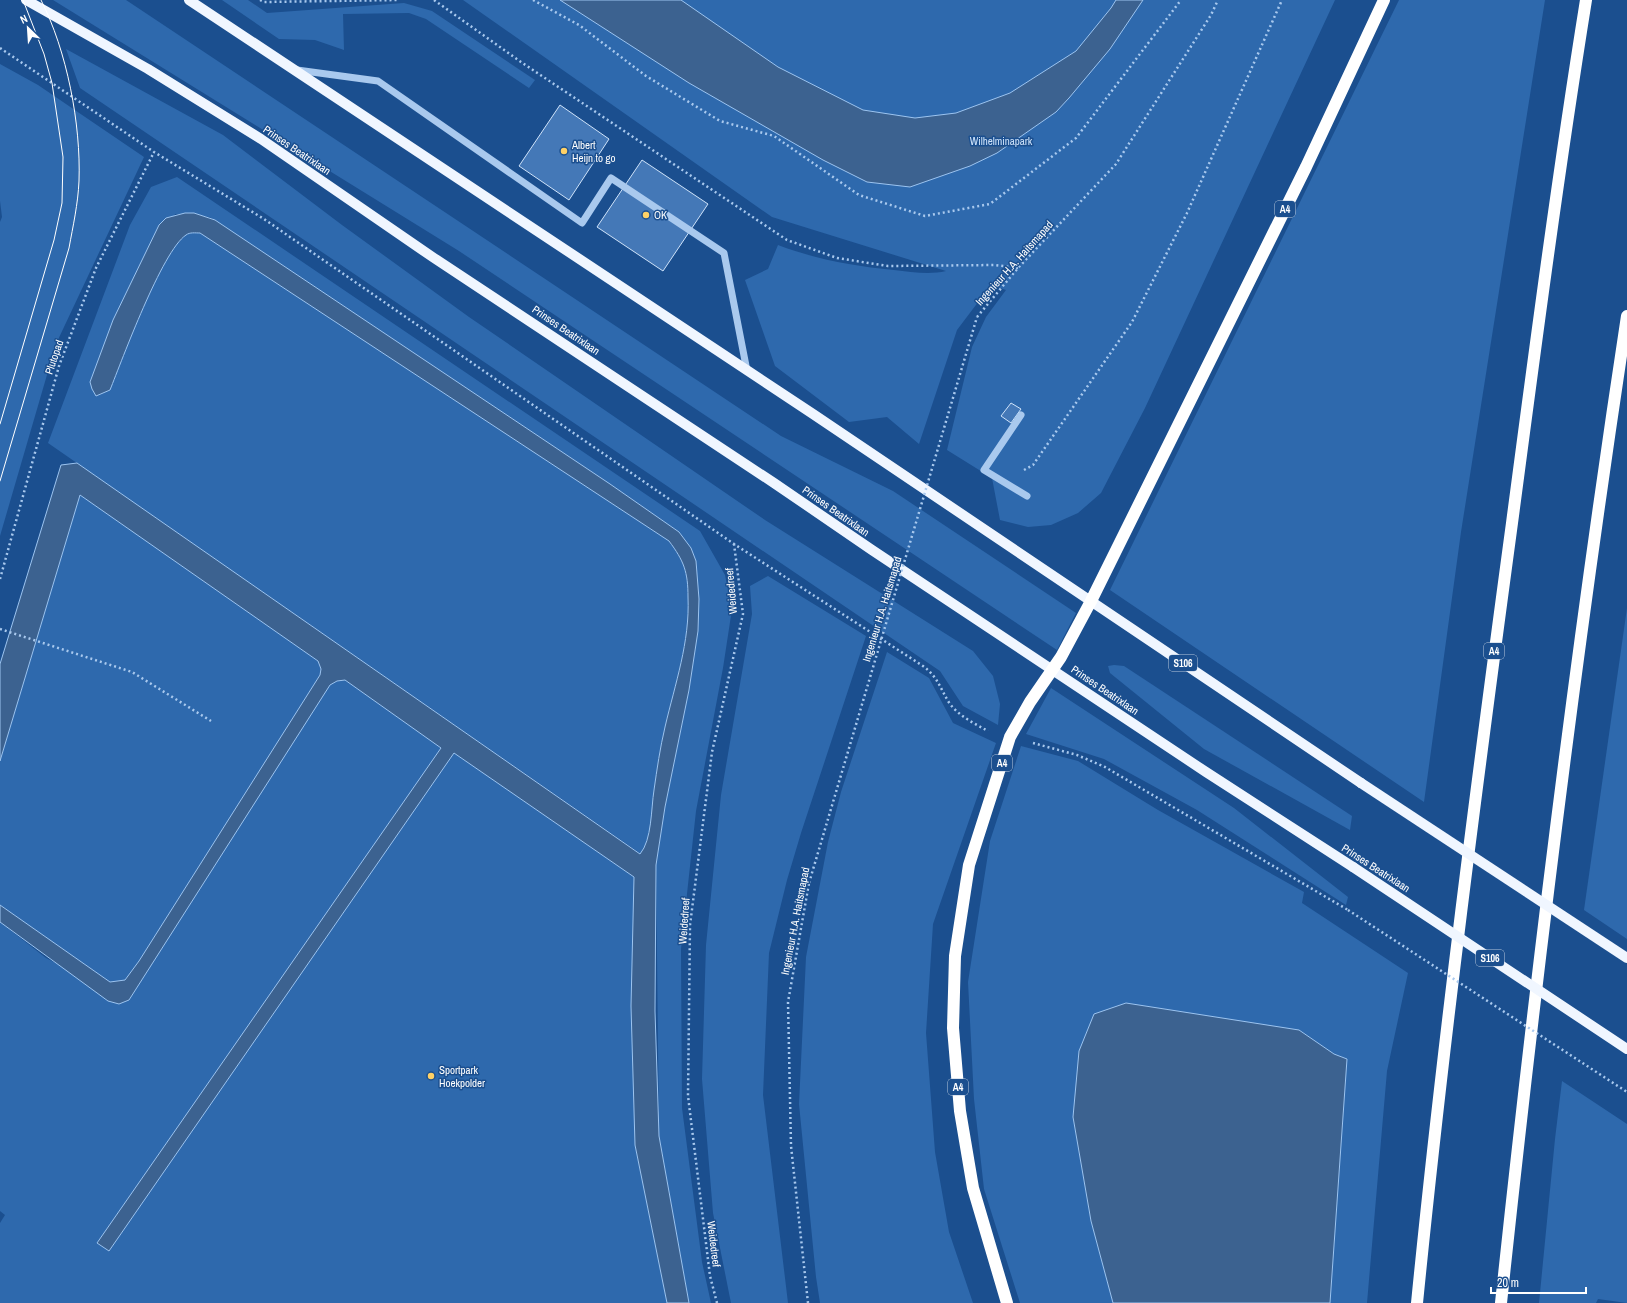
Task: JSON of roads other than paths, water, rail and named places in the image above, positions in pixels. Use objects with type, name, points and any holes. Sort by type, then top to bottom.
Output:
[{"type":"highway","name":"A4","points":[[1007,1303],[973,1188],[960,1111],[953,1028],[955,956],[969,866],[1010,737],[1030,702],[1053,670],[1091,600],[1306,167],[1384,0]]},
{"type":"highway","name":"A4","points":[[1417,1303],[1432,1152],[1494,658],[1537,337],[1586,0]]},
{"type":"highway","points":[[1501,1303],[1567,740],[1627,316]]},
{"type":"main road","name":"Prinses Beatrixlaan","points":[[26,0],[148,69],[261,139],[441,262],[1206,772],[1353,867],[1627,1049]]},
{"type":"main road","name":"S106","points":[[189,0],[1091,600],[1361,783],[1627,958]]},
{"type":"lane","points":[[293,70],[378,81],[582,223],[611,178],[724,253],[748,371]]},
{"type":"lane","points":[[1021,415],[984,470],[1027,496]]},
{"type":"tram line","points":[[0,424],[54,240],[62,203],[63,157],[52,83],[44,54],[23,0]]},
{"type":"tram line","points":[[0,481],[69,248],[79,181],[78,136],[70,88],[58,42],[41,0]]},
{"type":"place","name":"Albert Heijn to go","points":[[564,151]]},
{"type":"place","name":"OK","points":[[646,215]]},
{"type":"place","name":"Sportpark Hoekpolder","points":[[431,1076]]},
{"type":"park label","name":"Wilhelminapark","points":[[1001,141]]}]
